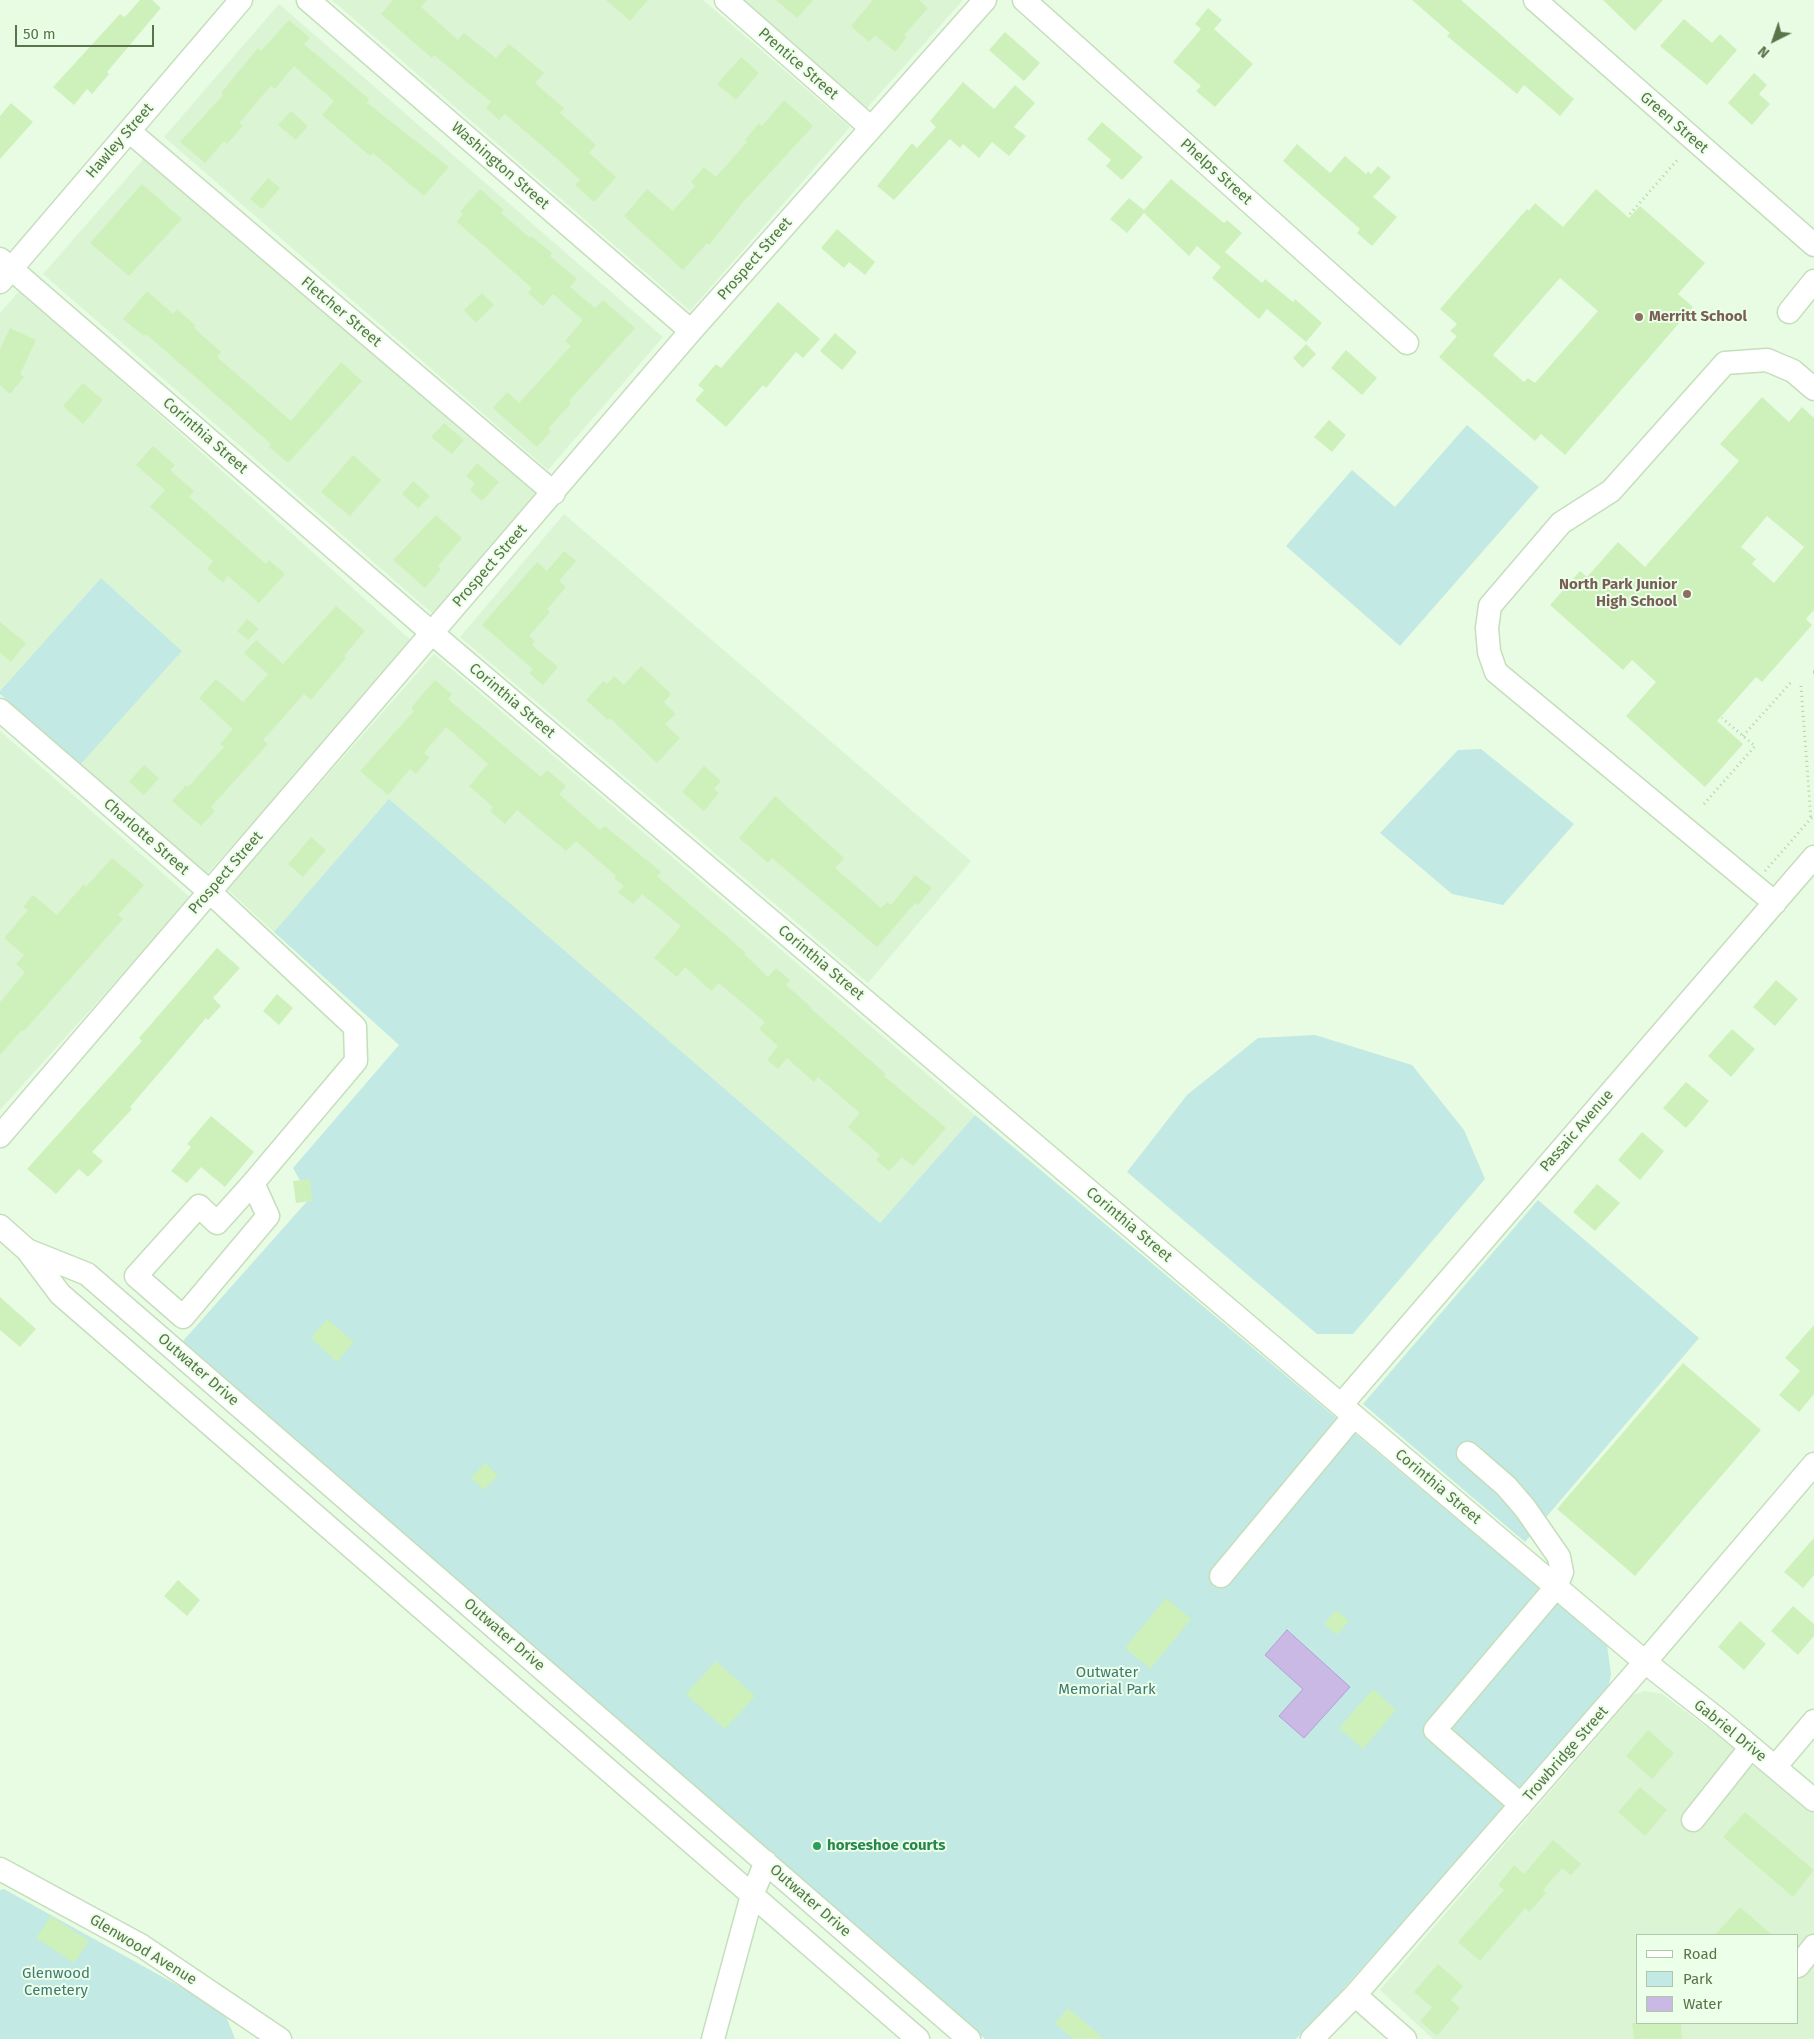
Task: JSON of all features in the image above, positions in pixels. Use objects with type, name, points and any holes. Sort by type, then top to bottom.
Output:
[{"type":"street","name":"Hawley Street","points":[[4,270],[242,0]]},
{"type":"street","name":"Washington Street","points":[[308,0],[691,332]]},
{"type":"street","name":"Prentice Street","points":[[726,0],[870,127]]},
{"type":"street","name":"Prospect Street","points":[[0,1136],[691,332],[870,127],[985,0]]},
{"type":"street","name":"Phelps Street","points":[[1024,0],[1407,343]]},
{"type":"street","name":"Green Street","points":[[1535,0],[1814,245]]},
{"type":"street","name":"Fletcher Street","points":[[128,131],[554,492]]},
{"type":"street","name":"Corinthia Street","points":[[4,270],[1645,1662]]},
{"type":"street","points":[[1789,312],[1814,281]]},
{"type":"street","points":[[1775,903],[1496,672],[1489,652],[1488,621],[1490,606],[1561,523],[1611,491],[1725,363],[1766,360],[1793,371],[1814,390]]},
{"type":"street","name":"Charlotte Street","points":[[0,710],[210,892],[355,1028],[356,1061],[253,1183]]},
{"type":"street","name":"Passaic Avenue","points":[[1221,1576],[1347,1410],[1814,857]]},
{"type":"street","points":[[100,1285],[136,1276],[199,1206],[218,1223],[253,1183],[268,1216],[183,1317],[136,1276]]},
{"type":"street","name":"Outwater Drive","points":[[0,1226],[27,1250],[60,1294],[918,2039]]},
{"type":"street","name":"Outwater Drive","points":[[27,1250],[87,1274],[969,2039]]},
{"type":"street","points":[[1468,1453],[1506,1486],[1525,1508],[1559,1557],[1562,1572],[1556,1588],[1434,1730],[1521,1805]]},
{"type":"street","name":"Trowbridge Street","points":[[1312,2039],[1355,1995],[1521,1805],[1814,1464]]},
{"type":"street","name":"Gabriel Drive","points":[[1645,1662],[1814,1800]]},
{"type":"street","points":[[1775,1767],[1814,1721]]},
{"type":"street","points":[[1693,1820],[1751,1747]]},
{"type":"street","points":[[713,2039],[752,1895],[766,1862]]},
{"type":"street","name":"Glenwood Avenue","points":[[0,1869],[142,1946],[280,2039]]},
{"type":"street","points":[[1799,1965],[1814,1946]]},
{"type":"street","points":[[1355,1995],[1405,2039]]},
{"type":"path","points":[[1630,214],[1679,158]]},
{"type":"path","points":[[1743,736],[1793,680]]},
{"type":"path","points":[[1800,686],[1810,819]]},
{"type":"path","points":[[1704,804],[1755,746],[1722,718]]},
{"type":"path","points":[[1753,885],[1814,815]]},
{"type":"shaded area","points":[[332,0],[703,0],[850,127],[690,311]]},
{"type":"shaded area","points":[[744,0],[963,0],[866,109]]},
{"type":"shaded area","points":[[279,4],[663,337],[548,470],[164,137]]},
{"type":"shaded area","points":[[147,155],[537,495],[433,614],[43,274]]},
{"type":"shaded area","points":[[20,290],[414,643],[206,875],[81,764],[182,651],[101,578],[0,691],[0,313]]},
{"type":"shaded area","points":[[564,514],[971,861],[868,983],[460,637]]},
{"type":"shaded area","points":[[434,654],[975,1115],[880,1223],[389,800],[274,932],[227,889]]},
{"type":"shaded area","points":[[0,731],[191,898],[0,1110]]},
{"type":"shaded area","points":[[1645,1691],[1662,1694],[1734,1747],[1814,1813],[1814,2039],[1433,2039],[1380,1990],[1633,1695]]},
{"type":"green space","points":[[1467,425],[1539,487],[1400,646],[1286,546],[1352,470],[1395,507]]},
{"type":"green space","points":[[101,578],[182,651],[81,764],[0,694],[0,691]]},
{"type":"green space","points":[[1481,749],[1574,824],[1503,905],[1452,894],[1380,833],[1458,750]]},
{"type":"green space","name":"Outwater Memorial Park","points":[[389,799],[880,1223],[975,1115],[1607,1645],[1611,1674],[1608,1690],[1329,2005],[1296,2039],[985,2039],[183,1341],[310,1198],[293,1168],[399,1045],[274,932]]},
{"type":"green space","points":[[1315,1035],[1412,1065],[1464,1130],[1485,1179],[1353,1334],[1317,1334],[1127,1172],[1187,1095],[1258,1038]]},
{"type":"green space","points":[[1538,1200],[1699,1338],[1525,1542],[1363,1404]]},
{"type":"green space","name":"Glenwood Cemetery","points":[[4,1889],[224,2011],[235,2039],[0,2039],[0,1890]]},
{"type":"water","points":[[1287,1630],[1350,1687],[1304,1738],[1279,1716],[1303,1689],[1265,1655]]},
{"type":"building","points":[[140,0],[152,0],[161,8],[107,72],[109,74],[92,94],[87,89],[74,105],[53,87],[120,14],[125,17]]},
{"type":"building","points":[[393,0],[427,0],[421,7],[458,40],[464,33],[496,58],[509,44],[544,73],[535,83],[564,108],[560,113],[596,145],[589,153],[616,177],[594,202],[575,185],[580,180],[555,157],[505,114],[499,120],[486,108],[491,102],[434,55],[432,58],[381,14]]},
{"type":"building","points":[[606,0],[648,0],[630,21]]},
{"type":"building","points":[[776,0],[813,0],[797,18]]},
{"type":"building","points":[[873,0],[919,0],[928,8],[904,35],[907,37],[895,52],[875,35],[869,42],[851,26]]},
{"type":"building","points":[[1412,0],[1461,0],[1574,99],[1560,116],[1524,85],[1517,94],[1447,36],[1450,33]]},
{"type":"building","points":[[1603,0],[1663,0],[1635,31]]},
{"type":"building","points":[[1208,8],[1222,20],[1214,29],[1253,64],[1215,107],[1196,91],[1201,86],[1173,62],[1201,29],[1195,24]]},
{"type":"building","points":[[1684,19],[1712,43],[1720,34],[1737,50],[1707,85],[1660,46]]},
{"type":"building","points":[[289,20],[310,38],[304,44],[369,99],[367,103],[449,167],[424,196],[373,153],[370,156],[322,115],[334,101],[294,66],[275,89],[271,86],[239,123],[243,126],[227,144],[224,141],[205,163],[180,142],[223,95],[221,93],[258,48],[261,51]]},
{"type":"building","points":[[1005,32],[1040,63],[1024,81],[989,50]]},
{"type":"building","points":[[741,57],[759,73],[736,100],[717,84]]},
{"type":"building","points":[[1754,73],[1767,85],[1759,94],[1770,104],[1752,125],[1728,103]]},
{"type":"building","points":[[963,82],[994,109],[1015,85],[1035,103],[1014,127],[1026,136],[1009,156],[992,142],[979,158],[963,144],[960,148],[950,139],[894,200],[877,186],[912,143],[917,148],[936,127],[930,121]]},
{"type":"building","points":[[784,100],[813,126],[744,201],[709,245],[707,243],[683,270],[624,216],[647,189],[673,211],[695,186],[691,182],[704,167],[716,177],[747,142],[745,140],[759,123],[762,126]]},
{"type":"building","points":[[11,103],[33,122],[0,159],[0,116]]},
{"type":"building","points":[[291,111],[308,126],[296,140],[278,125]]},
{"type":"building","points":[[1102,122],[1143,157],[1122,180],[1106,166],[1111,160],[1087,139]]},
{"type":"building","points":[[1297,144],[1330,173],[1345,156],[1366,174],[1368,171],[1371,174],[1378,166],[1391,177],[1373,197],[1397,217],[1372,246],[1357,233],[1360,229],[1283,161]]},
{"type":"building","points":[[268,178],[280,188],[262,209],[250,199]]},
{"type":"building","points":[[1171,179],[1224,223],[1227,220],[1242,233],[1225,252],[1262,283],[1265,279],[1293,302],[1295,299],[1322,323],[1306,342],[1267,309],[1259,319],[1212,278],[1221,267],[1197,246],[1189,256],[1144,213],[1127,233],[1110,219],[1129,198],[1144,210]]},
{"type":"building","points":[[142,184],[182,219],[129,276],[90,243]]},
{"type":"building","points":[[480,189],[504,210],[501,213],[530,238],[531,236],[552,253],[550,256],[577,279],[570,287],[595,308],[603,300],[635,328],[569,401],[571,403],[548,429],[551,431],[537,447],[493,408],[507,392],[519,403],[571,346],[565,341],[583,320],[553,294],[543,306],[528,293],[532,288],[457,222],[463,214],[460,212]]},
{"type":"building","name":"Merritt School","points":[[1596,189],[1629,218],[1640,206],[1705,263],[1678,294],[1693,307],[1565,455],[1541,434],[1535,441],[1439,357],[1457,336],[1450,331],[1457,324],[1440,309],[1527,209],[1529,211],[1535,203],[1563,227]],"holes":[[[1560,278],[1598,311],[1535,383],[1528,378],[1524,382],[1493,355]]]},
{"type":"building","points":[[837,229],[875,262],[865,275],[849,262],[844,268],[821,248]]},
{"type":"building","points":[[147,291],[173,314],[177,309],[196,326],[194,328],[221,352],[217,357],[291,421],[341,362],[362,381],[288,463],[269,447],[271,444],[146,334],[144,336],[123,319]]},
{"type":"building","points":[[482,293],[494,305],[476,323],[464,310]]},
{"type":"building","points":[[778,302],[820,339],[803,358],[796,352],[766,388],[763,385],[726,427],[695,400],[704,390],[698,385],[716,364],[721,368]]},
{"type":"building","points":[[10,328],[36,340],[20,374],[24,377],[10,394],[0,385],[0,349]]},
{"type":"building","points":[[835,333],[857,352],[842,370],[820,351]]},
{"type":"building","points":[[1306,344],[1316,354],[1303,368],[1293,358]]},
{"type":"building","points":[[1346,350],[1377,378],[1362,395],[1331,368]]},
{"type":"building","points":[[83,383],[103,400],[83,424],[63,406]]},
{"type":"building","name":"North Park Junior High School","points":[[1762,397],[1789,422],[1802,407],[1814,418],[1814,610],[1806,619],[1812,625],[1762,682],[1756,677],[1717,721],[1743,744],[1705,787],[1626,716],[1656,682],[1632,660],[1623,670],[1550,605],[1580,571],[1587,577],[1618,542],[1645,567],[1739,461],[1720,444]],"holes":[[[1767,516],[1804,547],[1774,583],[1752,564],[1756,559],[1741,547]]]},
{"type":"building","points":[[1329,420],[1346,435],[1332,452],[1314,437]]},
{"type":"building","points":[[444,423],[464,440],[452,454],[431,437]]},
{"type":"building","points":[[153,446],[175,465],[170,470],[194,491],[189,497],[266,564],[269,560],[285,574],[259,603],[228,576],[223,583],[207,569],[213,561],[150,507],[165,490],[136,465]]},
{"type":"building","points":[[353,455],[381,480],[350,516],[321,492]]},
{"type":"building","points":[[477,463],[499,482],[482,501],[470,490],[475,484],[466,476]]},
{"type":"building","points":[[413,481],[430,496],[418,508],[402,494]]},
{"type":"building","points":[[436,515],[462,538],[438,566],[441,569],[425,588],[393,560]]},
{"type":"building","points":[[564,551],[576,561],[559,581],[566,587],[547,609],[550,612],[529,636],[535,641],[532,645],[558,667],[543,685],[529,673],[533,669],[482,625],[537,562],[547,571]]},
{"type":"building","points":[[336,606],[365,631],[344,656],[346,658],[311,700],[304,694],[263,740],[268,744],[211,807],[215,811],[201,826],[172,801],[186,785],[188,787],[224,747],[220,744],[233,729],[199,698],[216,679],[243,702],[268,674],[244,653],[256,640],[283,664]]},
{"type":"building","points":[[247,619],[259,629],[248,640],[237,631]]},
{"type":"building","points":[[0,622],[26,643],[11,662],[0,653]]},
{"type":"building","points":[[641,666],[671,694],[664,702],[676,714],[665,724],[680,738],[657,763],[610,718],[608,720],[586,700],[603,681],[607,684],[614,676],[624,685]]},
{"type":"building","points":[[435,680],[452,694],[448,699],[541,777],[547,770],[566,786],[559,794],[600,830],[605,826],[661,872],[657,876],[746,953],[744,954],[768,977],[776,968],[790,980],[786,985],[810,1008],[886,1074],[884,1076],[946,1128],[913,1166],[902,1157],[889,1171],[876,1160],[880,1155],[848,1127],[860,1113],[818,1077],[814,1082],[787,1058],[778,1069],[767,1060],[778,1046],[759,1029],[765,1022],[719,983],[711,991],[685,967],[677,977],[654,958],[681,926],[642,894],[633,904],[618,892],[624,886],[614,878],[616,876],[576,841],[566,851],[517,810],[505,824],[490,811],[493,807],[469,786],[488,764],[446,727],[424,753],[430,757],[416,774],[410,769],[388,795],[360,771],[414,711],[411,708]]},
{"type":"building","points":[[144,765],[159,778],[144,795],[129,782]]},
{"type":"building","points":[[704,766],[721,781],[714,789],[719,793],[704,811],[682,792]]},
{"type":"building","points":[[775,796],[844,858],[835,868],[881,908],[887,902],[891,905],[915,875],[932,888],[918,905],[915,903],[877,947],[772,858],[768,863],[739,838]]},
{"type":"building","points":[[311,837],[326,850],[303,877],[288,864]]},
{"type":"building","points":[[112,858],[144,885],[118,915],[123,919],[24,1031],[22,1030],[0,1055],[0,1002],[25,972],[16,964],[24,955],[4,938],[28,910],[23,907],[33,895],[57,915],[84,884],[86,887]]},
{"type":"building","points":[[217,948],[240,968],[213,998],[221,1006],[208,1020],[206,1018],[130,1107],[132,1109],[92,1152],[103,1161],[88,1177],[79,1169],[56,1194],[27,1169],[142,1041],[139,1038]]},
{"type":"building","points":[[1776,980],[1798,999],[1775,1026],[1753,1007]]},
{"type":"building","points":[[277,994],[293,1008],[279,1025],[263,1011]]},
{"type":"building","points":[[1732,1029],[1755,1049],[1731,1077],[1708,1056]]},
{"type":"building","points":[[1686,1082],[1709,1101],[1686,1128],[1663,1108]]},
{"type":"building","points":[[211,1116],[254,1152],[225,1187],[201,1167],[187,1183],[171,1171],[191,1147],[187,1144]]},
{"type":"building","points":[[1642,1132],[1664,1151],[1640,1180],[1618,1160]]},
{"type":"building","points":[[310,1179],[312,1201],[296,1203],[293,1181]]},
{"type":"building","points":[[1597,1184],[1620,1203],[1595,1231],[1573,1212]]},
{"type":"building","points":[[0,1297],[36,1329],[20,1347],[0,1330]]},
{"type":"building","points":[[327,1319],[354,1342],[337,1362],[311,1338]]},
{"type":"building","points":[[1814,1325],[1814,1394],[1799,1412],[1779,1395],[1800,1371],[1785,1358]]},
{"type":"building","points":[[1683,1363],[1761,1430],[1635,1576],[1557,1509]]},
{"type":"building","points":[[485,1463],[498,1475],[484,1490],[471,1478]]},
{"type":"building","points":[[1814,1538],[1814,1575],[1803,1588],[1784,1572]]},
{"type":"building","points":[[178,1580],[200,1600],[187,1616],[164,1596]]},
{"type":"building","points":[[1166,1598],[1191,1619],[1150,1669],[1125,1648]]},
{"type":"building","points":[[1793,1606],[1814,1624],[1814,1636],[1798,1655],[1771,1631]]},
{"type":"building","points":[[1336,1610],[1349,1621],[1337,1635],[1324,1624]]},
{"type":"building","points":[[1740,1621],[1766,1644],[1744,1670],[1718,1647]]},
{"type":"building","points":[[716,1661],[755,1696],[725,1729],[686,1694]]},
{"type":"building","points":[[1373,1689],[1396,1710],[1363,1749],[1339,1728]]},
{"type":"building","points":[[1648,1730],[1674,1753],[1652,1779],[1626,1756]]},
{"type":"building","points":[[1640,1787],[1667,1810],[1645,1836],[1618,1812]]},
{"type":"building","points":[[1745,1812],[1814,1870],[1793,1897],[1723,1837]]},
{"type":"building","points":[[1553,1840],[1581,1864],[1571,1875],[1562,1868],[1543,1890],[1546,1893],[1529,1912],[1525,1908],[1480,1961],[1458,1942],[1504,1890],[1498,1885],[1514,1865],[1524,1874]]},
{"type":"building","points":[[1740,1907],[1771,1934],[1716,1934]]},
{"type":"building","points":[[51,1916],[89,1941],[74,1963],[36,1938]]},
{"type":"building","points":[[1438,1964],[1463,1986],[1451,2000],[1460,2008],[1437,2036],[1420,2021],[1432,2007],[1414,1992]]},
{"type":"building","points":[[1068,2008],[1104,2039],[1073,2039],[1055,2023]]},
{"type":"building","points":[[1632,2023],[1681,2024],[1682,2039],[1634,2039]]},
{"type":"place","name":"Merritt School","points":[[1639,317]]},
{"type":"place","name":"North Park Junior High School","points":[[1687,594]]},
{"type":"place","name":"horseshoe courts","points":[[817,1846]]}]
